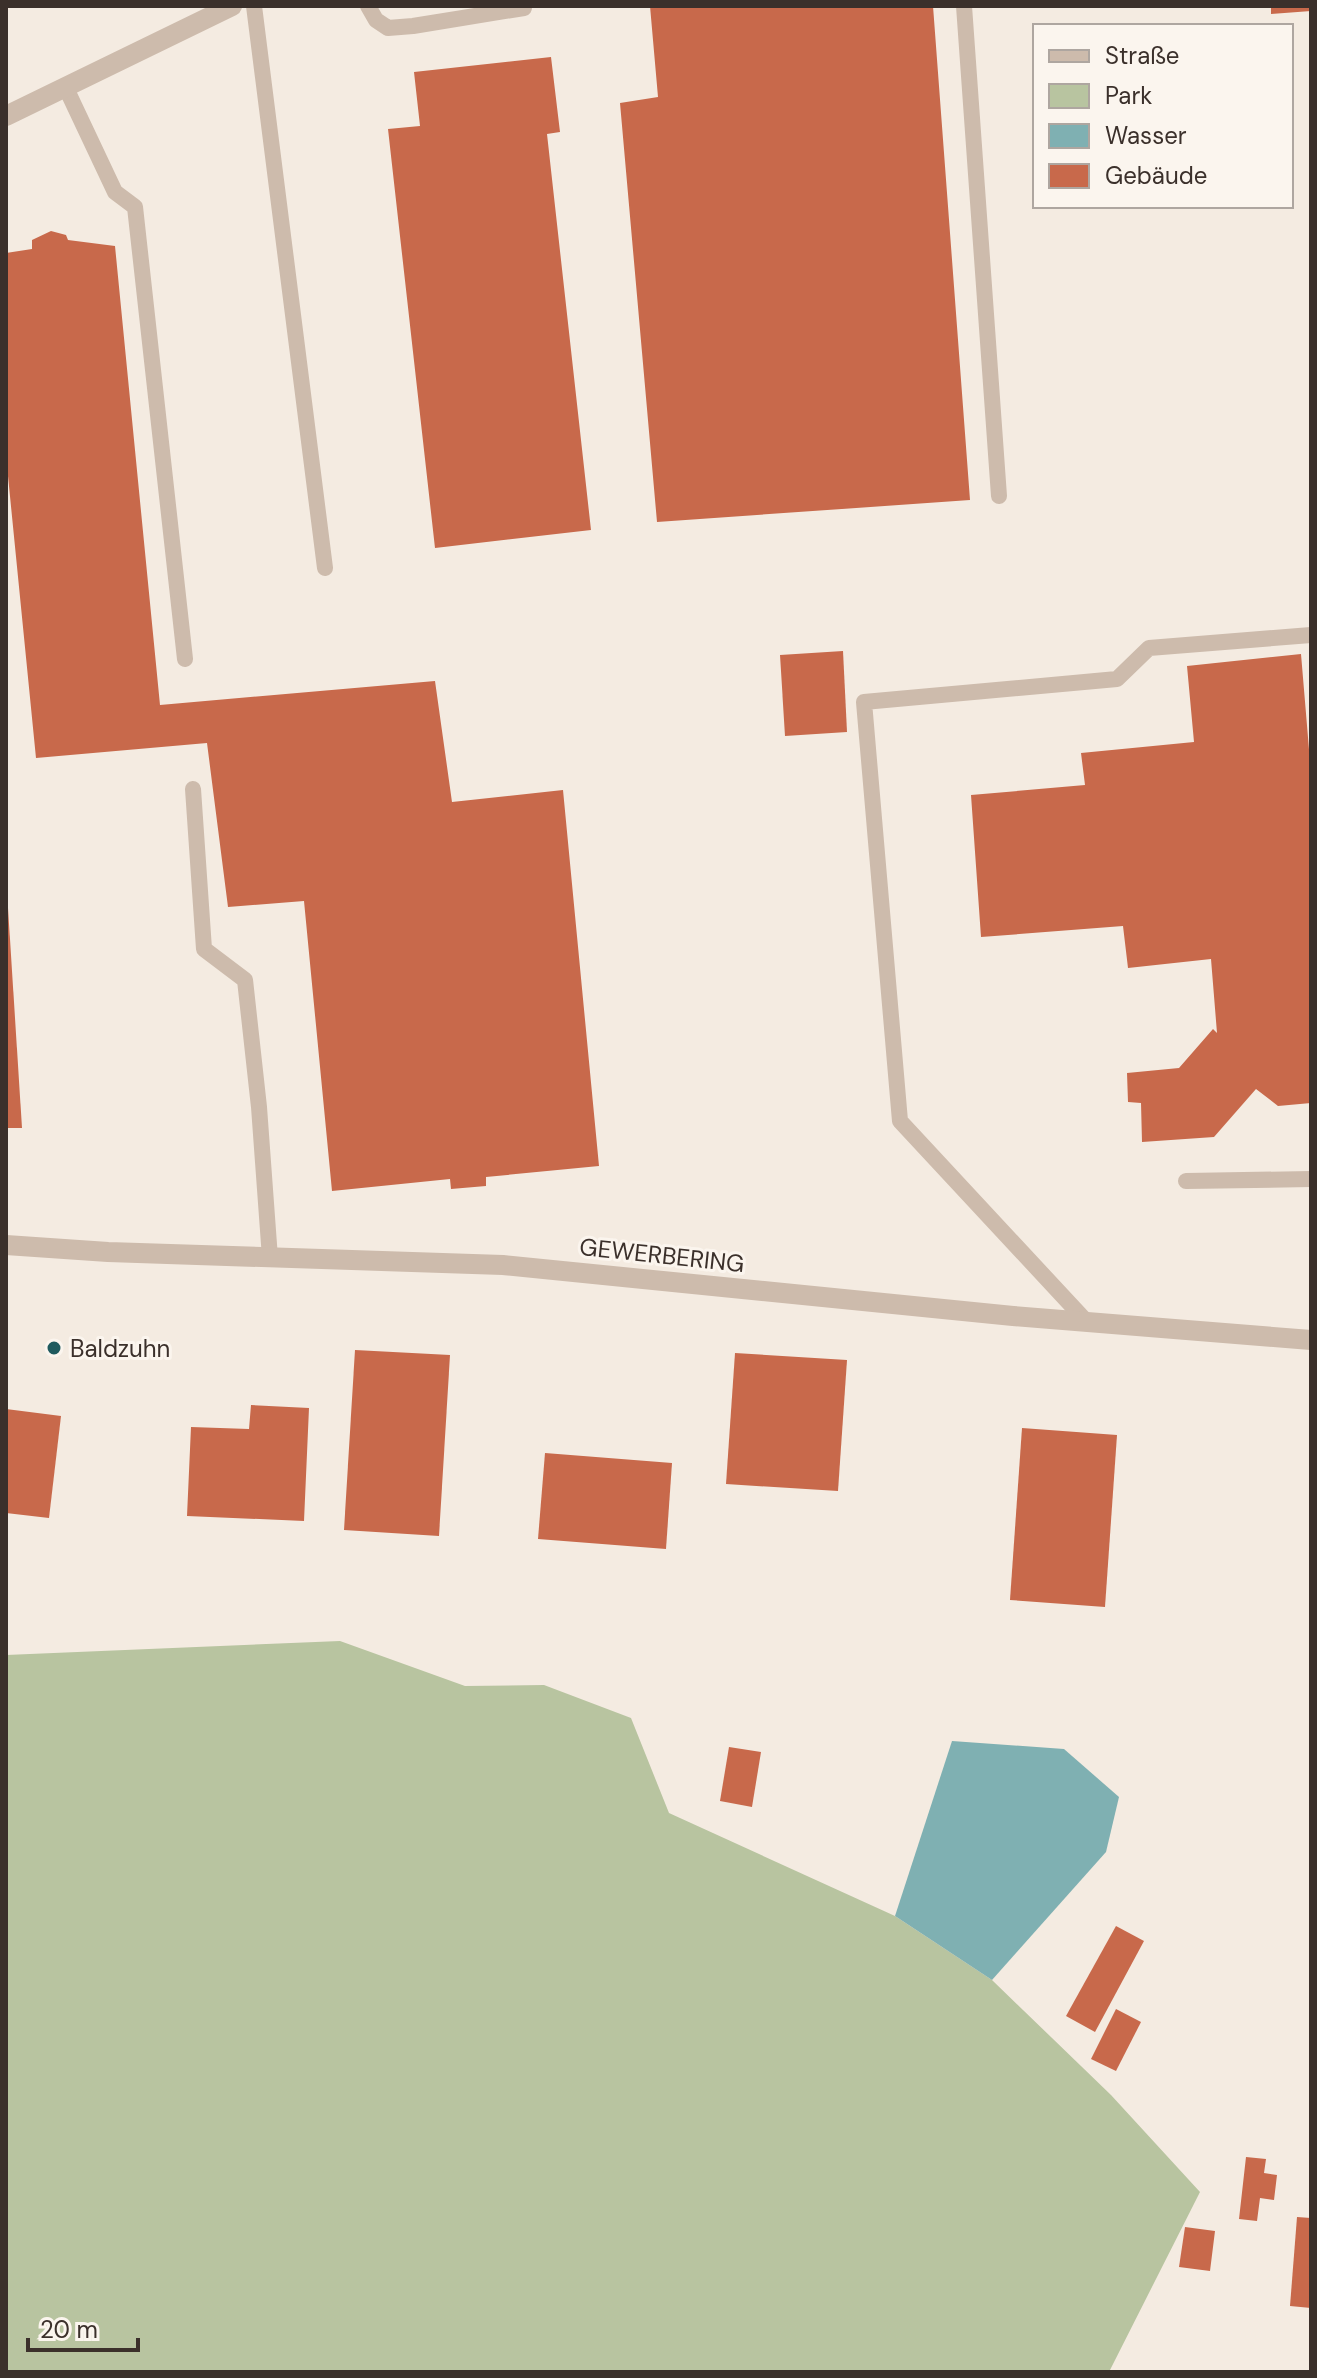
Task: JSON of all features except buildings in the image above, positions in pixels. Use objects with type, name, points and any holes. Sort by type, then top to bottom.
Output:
[{"type":"street","points":[[6,116],[232,6]]},
{"type":"street","name":"GEWERBERING","points":[[6,1245],[108,1252],[503,1265],[1013,1316],[1311,1340]]},
{"type":"lane","points":[[254,6],[325,568]]},
{"type":"lane","points":[[368,6],[376,20],[388,28],[524,8]]},
{"type":"lane","points":[[964,6],[999,496]]},
{"type":"lane","points":[[65,86],[115,192],[135,207],[185,659]]},
{"type":"lane","points":[[1085,1320],[900,1121],[864,702],[1117,679],[1149,648],[1311,635]]},
{"type":"lane","points":[[193,789],[204,949],[245,980],[259,1107],[270,1258]]},
{"type":"lane","points":[[1186,1181],[1311,1179]]},
{"type":"green space","points":[[340,1641],[465,1686],[544,1685],[631,1718],[669,1813],[895,1916],[992,1980],[1111,2095],[1200,2192],[1109,2372],[6,2372],[6,1655]]},
{"type":"water","points":[[952,1741],[1064,1749],[1119,1797],[1106,1852],[992,1980],[895,1916]]},
{"type":"place","name":"Baldzuhn","points":[[54,1348]]}]
